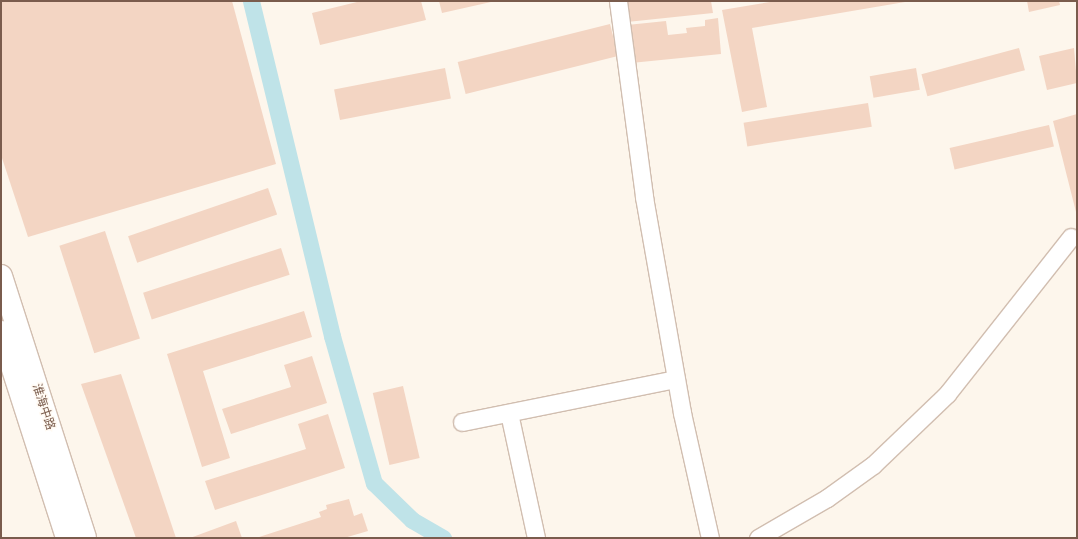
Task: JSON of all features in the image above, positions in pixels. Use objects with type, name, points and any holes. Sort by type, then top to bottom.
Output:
[{"type":"main road","name":"淮海中路","points":[[1,276],[85,538]]},
{"type":"main road","name":"淮海中路","points":[[1,332],[67,538]]},
{"type":"street","points":[[618,1],[644,197],[676,379],[710,538]]},
{"type":"street","points":[[768,535],[827,498],[873,465],[942,399],[1071,237]]},
{"type":"street","points":[[462,422],[676,379]]},
{"type":"street","points":[[509,412],[536,538]]},
{"type":"building","points":[[1,1],[232,1],[276,164],[28,237],[1,155]]},
{"type":"building","points":[[361,1],[421,1],[426,20],[320,45],[312,13]]},
{"type":"building","points":[[439,1],[491,1],[491,2],[442,13]]},
{"type":"building","points":[[711,1],[713,13],[627,22],[625,2]]},
{"type":"building","points":[[776,1],[905,2],[752,28],[767,107],[742,112],[722,10]]},
{"type":"building","points":[[1027,1],[1059,1],[1060,5],[1029,12]]},
{"type":"building","points":[[718,18],[721,54],[631,63],[627,25],[666,21],[668,35],[687,33],[686,28],[705,26],[705,20]]},
{"type":"building","points":[[610,24],[618,56],[466,94],[458,62]]},
{"type":"building","points":[[1019,48],[1025,70],[927,96],[921,74]]},
{"type":"building","points":[[1074,48],[1077,83],[1047,90],[1039,56]]},
{"type":"building","points":[[445,68],[451,98],[340,120],[334,90]]},
{"type":"building","points":[[916,68],[920,90],[874,98],[870,76]]},
{"type":"building","points":[[868,103],[872,127],[747,146],[744,123]]},
{"type":"building","points":[[1077,114],[1077,212],[1076,212],[1053,121]]},
{"type":"building","points":[[1049,125],[1054,146],[955,169],[950,148]]},
{"type":"building","points":[[268,188],[277,214],[137,263],[128,236]]},
{"type":"building","points":[[105,231],[140,338],[94,353],[59,246]]},
{"type":"building","points":[[281,248],[290,275],[152,319],[143,293]]},
{"type":"building","points":[[304,311],[312,337],[203,371],[230,458],[202,467],[167,354]]},
{"type":"building","points":[[312,356],[327,403],[231,434],[222,409],[291,387],[284,365]]},
{"type":"building","points":[[121,374],[176,538],[136,538],[81,384]]},
{"type":"building","points":[[403,386],[420,458],[389,465],[373,393]]},
{"type":"building","points":[[328,414],[345,468],[215,510],[205,481],[306,449],[298,424]]},
{"type":"building","points":[[349,499],[354,516],[362,513],[368,531],[344,538],[256,538],[321,517],[319,512],[327,509],[326,505]]},
{"type":"building","points":[[236,521],[242,538],[190,538]]},
{"type":"waterway","points":[[251,1],[332,336],[374,483],[412,520],[443,538]]}]
